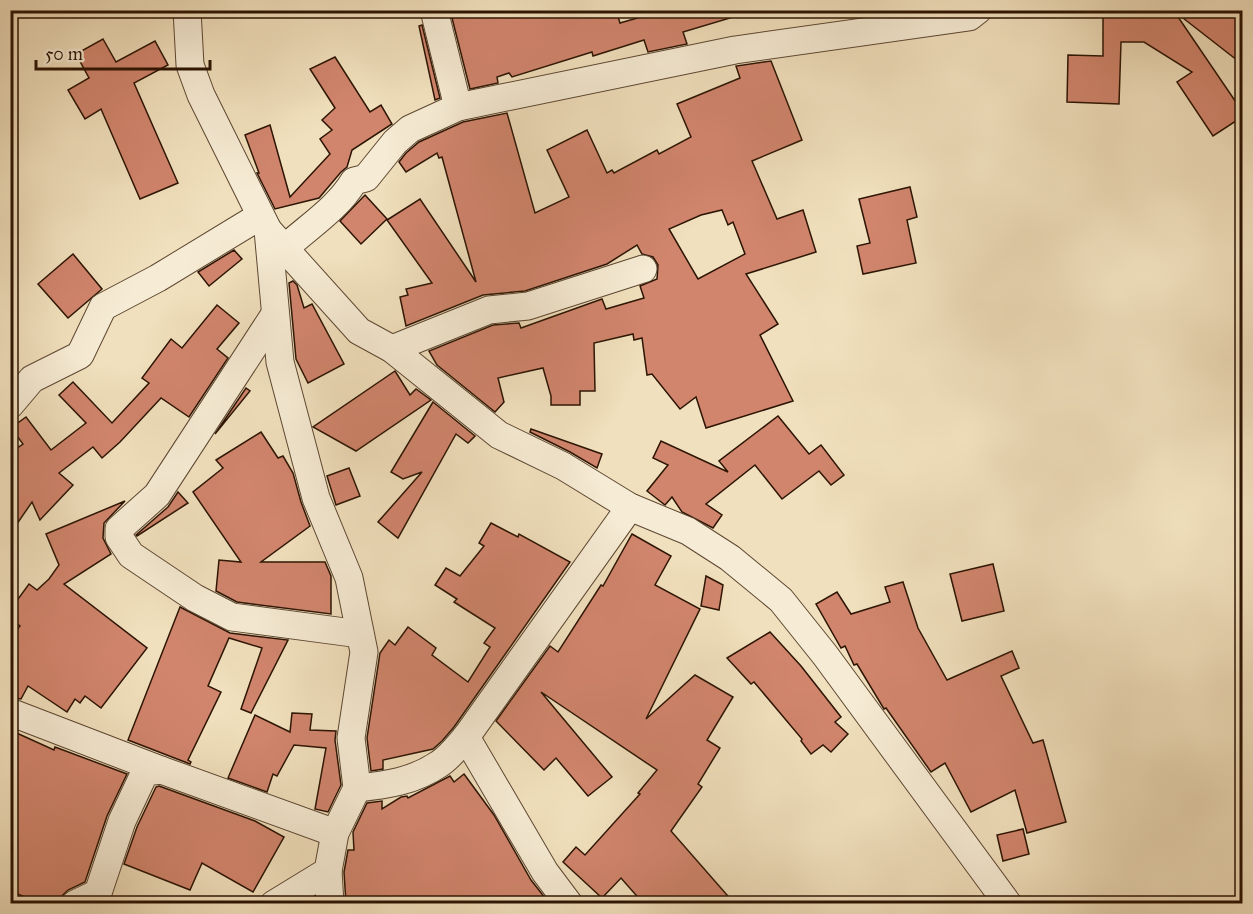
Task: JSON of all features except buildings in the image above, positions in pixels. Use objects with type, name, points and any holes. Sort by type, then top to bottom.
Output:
[{"type":"street","points":[[187,10],[190,65],[201,95],[271,231],[359,331],[392,349],[500,435],[563,466],[630,507],[688,531],[730,558],[781,600],[825,655],[1008,903]]},
{"type":"street","points":[[434,10],[458,107]]},
{"type":"street","points":[[10,405],[32,379],[80,355],[103,307],[158,278],[337,202],[354,181],[366,178],[395,142],[410,129],[458,107],[735,50],[969,17],[978,10]]},
{"type":"street","points":[[271,231],[280,362],[316,498],[349,578],[363,652],[351,738],[357,788],[335,833],[328,871],[330,903]]},
{"type":"street","points":[[392,349],[489,310],[528,306],[644,269]]},
{"type":"street","points":[[275,314],[157,495],[119,529],[119,537],[131,555],[195,598],[232,617],[360,634]]},
{"type":"street","points":[[357,788],[385,785],[413,778],[441,764],[466,737],[630,507]]},
{"type":"street","points":[[10,712],[335,833]]},
{"type":"street","points":[[466,737],[545,872],[569,903]]},
{"type":"street","points":[[75,903],[98,893],[122,821],[139,784],[146,772],[161,770]]},
{"type":"street","points":[[274,903],[328,871]]}]
